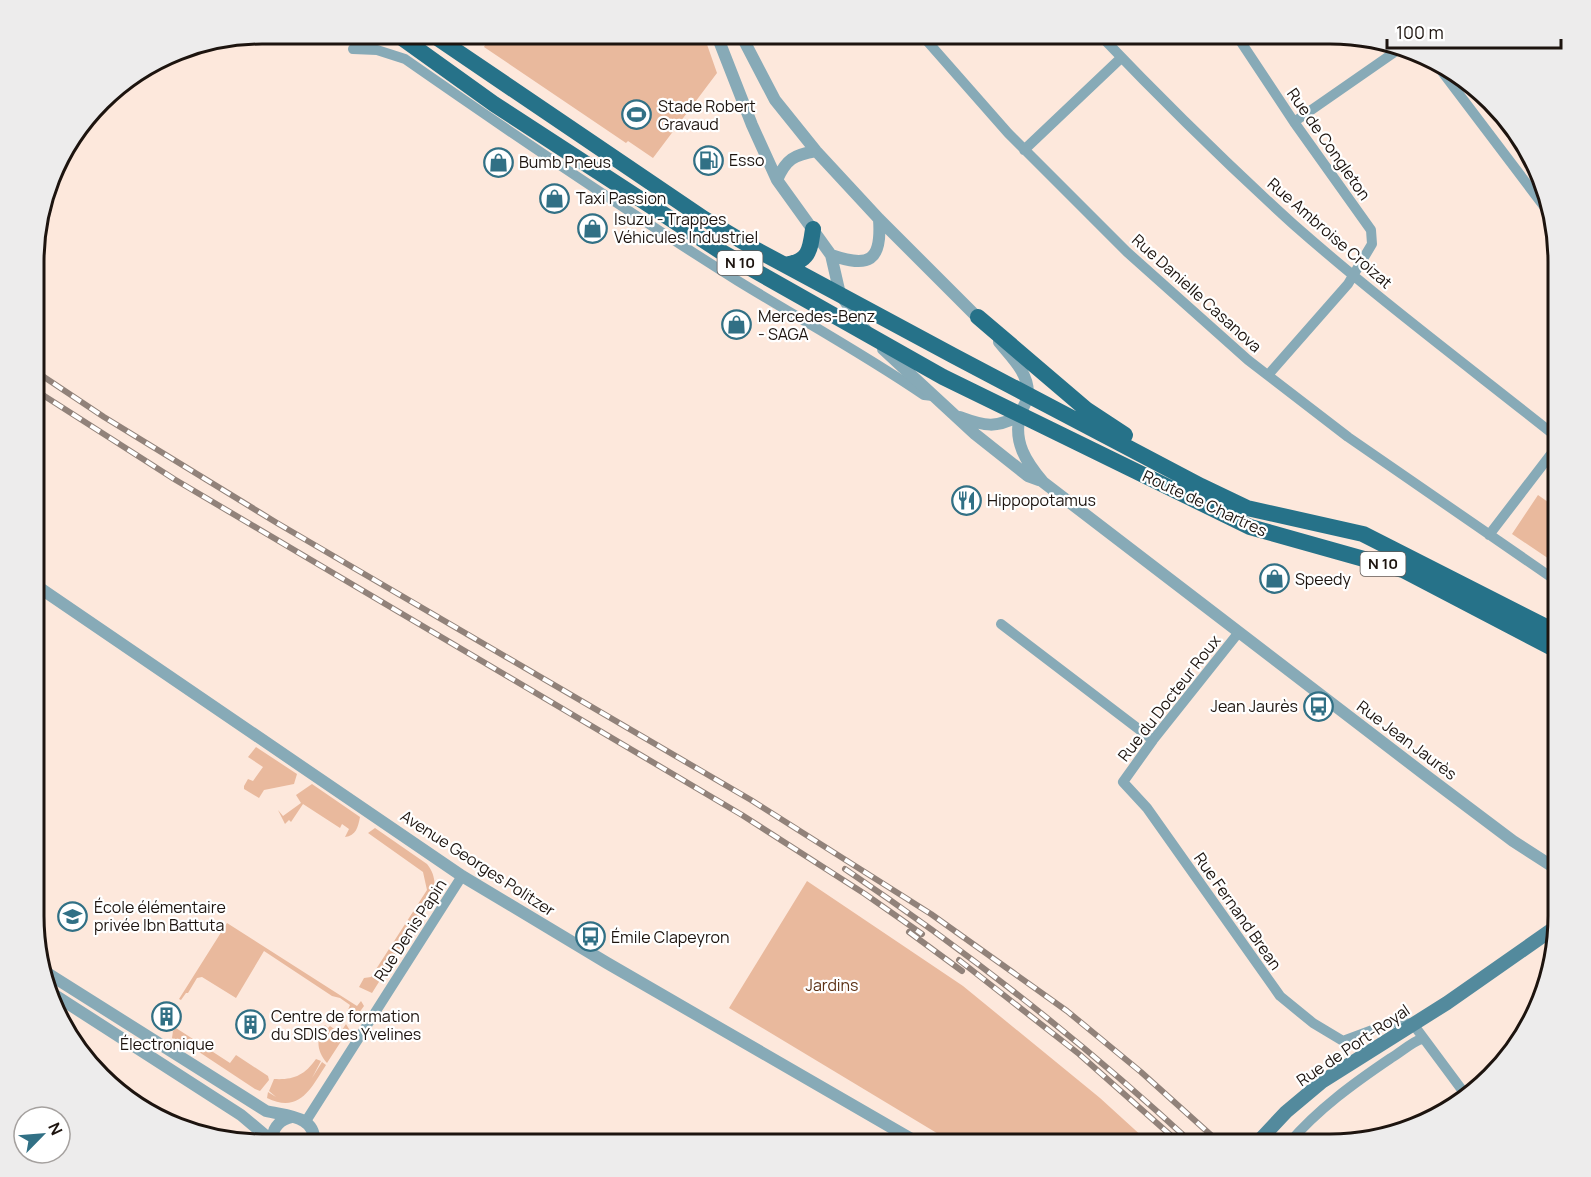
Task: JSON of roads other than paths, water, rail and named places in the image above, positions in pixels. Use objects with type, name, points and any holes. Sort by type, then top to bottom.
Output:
[{"type":"main road","name":"Route de Chartres","points":[[410,44],[494,104],[720,251],[871,337],[1020,415],[1251,528],[1403,570],[1548,646]]},
{"type":"main road","name":"Route de Chartres","points":[[446,44],[685,207],[755,249],[1028,395],[1247,508],[1363,534],[1548,628]]},
{"type":"main road","points":[[785,265],[798,263],[807,256],[813,229]]},
{"type":"main road","points":[[978,317],[1088,410],[1122,433],[1192,472],[1201,486]]},
{"type":"main road","name":"Rue de Port-Royal","points":[[1265,1134],[1286,1112],[1323,1081],[1447,1003],[1547,933]]},
{"type":"main road","name":"Rue de Port-Royal","points":[[1447,1003],[1494,980],[1546,946]]},
{"type":"street","points":[[720,44],[752,125],[777,180],[831,255],[840,294]]},
{"type":"street","points":[[745,44],[766,86],[784,113],[816,151],[879,219],[978,317],[1020,367],[1028,395],[1020,415],[1018,433],[1020,448],[1043,482]]},
{"type":"street","name":"Rue Danielle Casanova","points":[[930,44],[1024,150],[1126,252],[1268,375],[1348,437],[1548,575]]},
{"type":"street","name":"Rue Ambroise Croizat","points":[[1108,44],[1221,157],[1294,224],[1352,274],[1548,430]]},
{"type":"street","name":"Rue de Congleton","points":[[1242,44],[1371,231],[1372,244],[1348,284],[1268,375]]},
{"type":"street","points":[[352,49],[377,50],[405,59],[550,160],[739,281],[882,367],[924,395],[934,396]]},
{"type":"street","points":[[1294,122],[1393,53]]},
{"type":"street","points":[[1024,150],[1121,58]]},
{"type":"street","points":[[1447,78],[1538,199]]},
{"type":"street","points":[[777,180],[782,167],[790,159],[816,151]]},
{"type":"street","points":[[831,255],[858,262],[870,259],[878,251],[879,219]]},
{"type":"street","name":"Route de Chartres","points":[[840,294],[871,337]]},
{"type":"street","points":[[871,337],[975,434],[1028,476],[1043,482]]},
{"type":"street","points":[[956,416],[976,423],[995,426],[1008,423],[1020,415]]},
{"type":"street","points":[[1489,535],[1548,458]]},
{"type":"street","name":"Rue Jean Jaurès","points":[[1043,482],[1513,841],[1548,864]]},
{"type":"street","name":"Avenue Georges Politzer","points":[[44,591],[462,876],[598,958],[903,1134]]},
{"type":"street","points":[[1001,624],[1153,740]]},
{"type":"street","name":"Rue du Docteur Roux","points":[[1124,782],[1153,740],[1239,632]]},
{"type":"street","name":"Rue Fernand Brean","points":[[1124,782],[1147,808],[1280,996],[1313,1023],[1343,1041],[1394,1022],[1407,1027]]},
{"type":"street","name":"Rue Denis Papin","points":[[306,1121],[462,876]]},
{"type":"street","points":[[52,976],[266,1111],[306,1121],[312,1127],[314,1134]]},
{"type":"street","points":[[60,998],[241,1115],[264,1134]]},
{"type":"street","points":[[1407,1027],[1423,1038],[1461,1089]]},
{"type":"street","points":[[1296,1134],[1309,1119],[1334,1100],[1378,1067],[1423,1038]]},
{"type":"street","points":[[274,1134],[276,1126],[280,1122],[292,1117]]},
{"type":"railway","points":[[44,377],[104,417],[277,523],[751,800],[931,914],[1067,1011],[1141,1072],[1210,1134]]},
{"type":"railway","points":[[44,396],[174,479],[742,815],[865,894],[922,934]]},
{"type":"railway","points":[[845,869],[936,933],[1024,1000],[1110,1070],[1182,1134]]},
{"type":"railway","points":[[909,932],[962,971]]},
{"type":"railway","points":[[959,960],[1079,1054],[1169,1134]]},
{"type":"place","name":"Stade Robert Gravaud","points":[[637,115]]},
{"type":"place","name":"Esso","points":[[708,160]]},
{"type":"place","name":"Bumb Pneus","points":[[498,162]]},
{"type":"place","name":"Taxi Passion","points":[[555,198]]},
{"type":"place","name":"Isuzu - Trappes Véhicules Industriel","points":[[593,228]]},
{"type":"place","name":"Mercedes-Benz - SAGA","points":[[737,325]]},
{"type":"place","name":"Hippopotamus","points":[[966,500]]},
{"type":"place","name":"Speedy","points":[[1274,579]]},
{"type":"place","name":"Jean Jaurès","points":[[1319,706]]},
{"type":"place","name":"École élémentaire privée Ibn Battuta","points":[[73,916]]},
{"type":"place","name":"Émile Clapeyron","points":[[590,937]]},
{"type":"place","name":"Électronique","points":[[167,1016]]},
{"type":"place","name":"Centre de formation du SDIS des Yvelines","points":[[250,1025]]},
{"type":"park label","name":"Jardins","points":[[832,985]]}]
